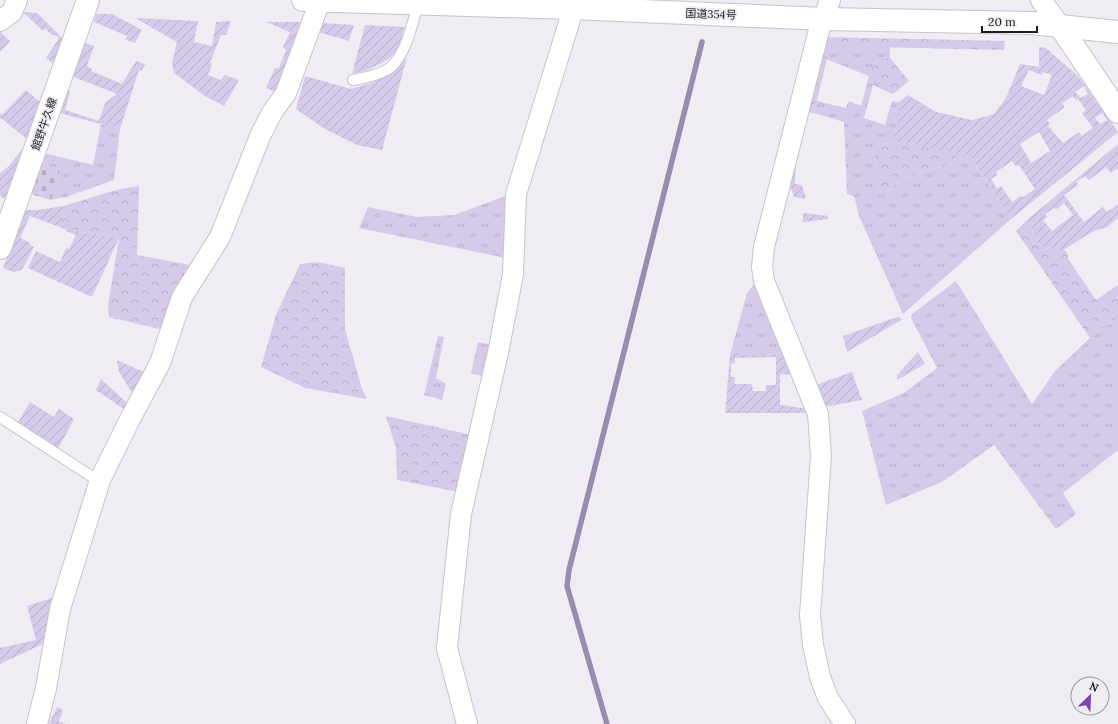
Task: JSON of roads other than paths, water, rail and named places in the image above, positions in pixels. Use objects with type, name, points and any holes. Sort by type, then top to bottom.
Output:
[{"type":"main road","name":"館野牛久線","points":[[0,248],[88,0]]},
{"type":"main road","name":"国道354号","points":[[311,0],[418,4],[575,4],[827,9],[1031,23],[1118,32]]},
{"type":"main road","points":[[1060,26],[1118,112]]},
{"type":"street","points":[[0,21],[12,12],[17,0]]},
{"type":"street","points":[[37,724],[46,688],[60,609],[100,480],[160,363],[182,297],[220,237],[261,134],[273,110],[286,93],[311,0]]},
{"type":"street","points":[[1041,0],[1060,26]]},
{"type":"street","points":[[467,724],[447,648],[461,514],[499,348],[514,274],[516,194],[575,4]]},
{"type":"street","points":[[827,9],[818,34],[764,247],[762,267],[767,287],[818,414],[821,456],[810,615],[812,645],[820,677],[828,698],[845,724]]},
{"type":"lane","points":[[353,80],[372,76],[391,67],[403,50],[418,4]]},
{"type":"lane","points":[[0,417],[94,478],[100,480]]},
{"type":"waterway","points":[[607,724],[567,586],[569,570],[702,42]]}]
